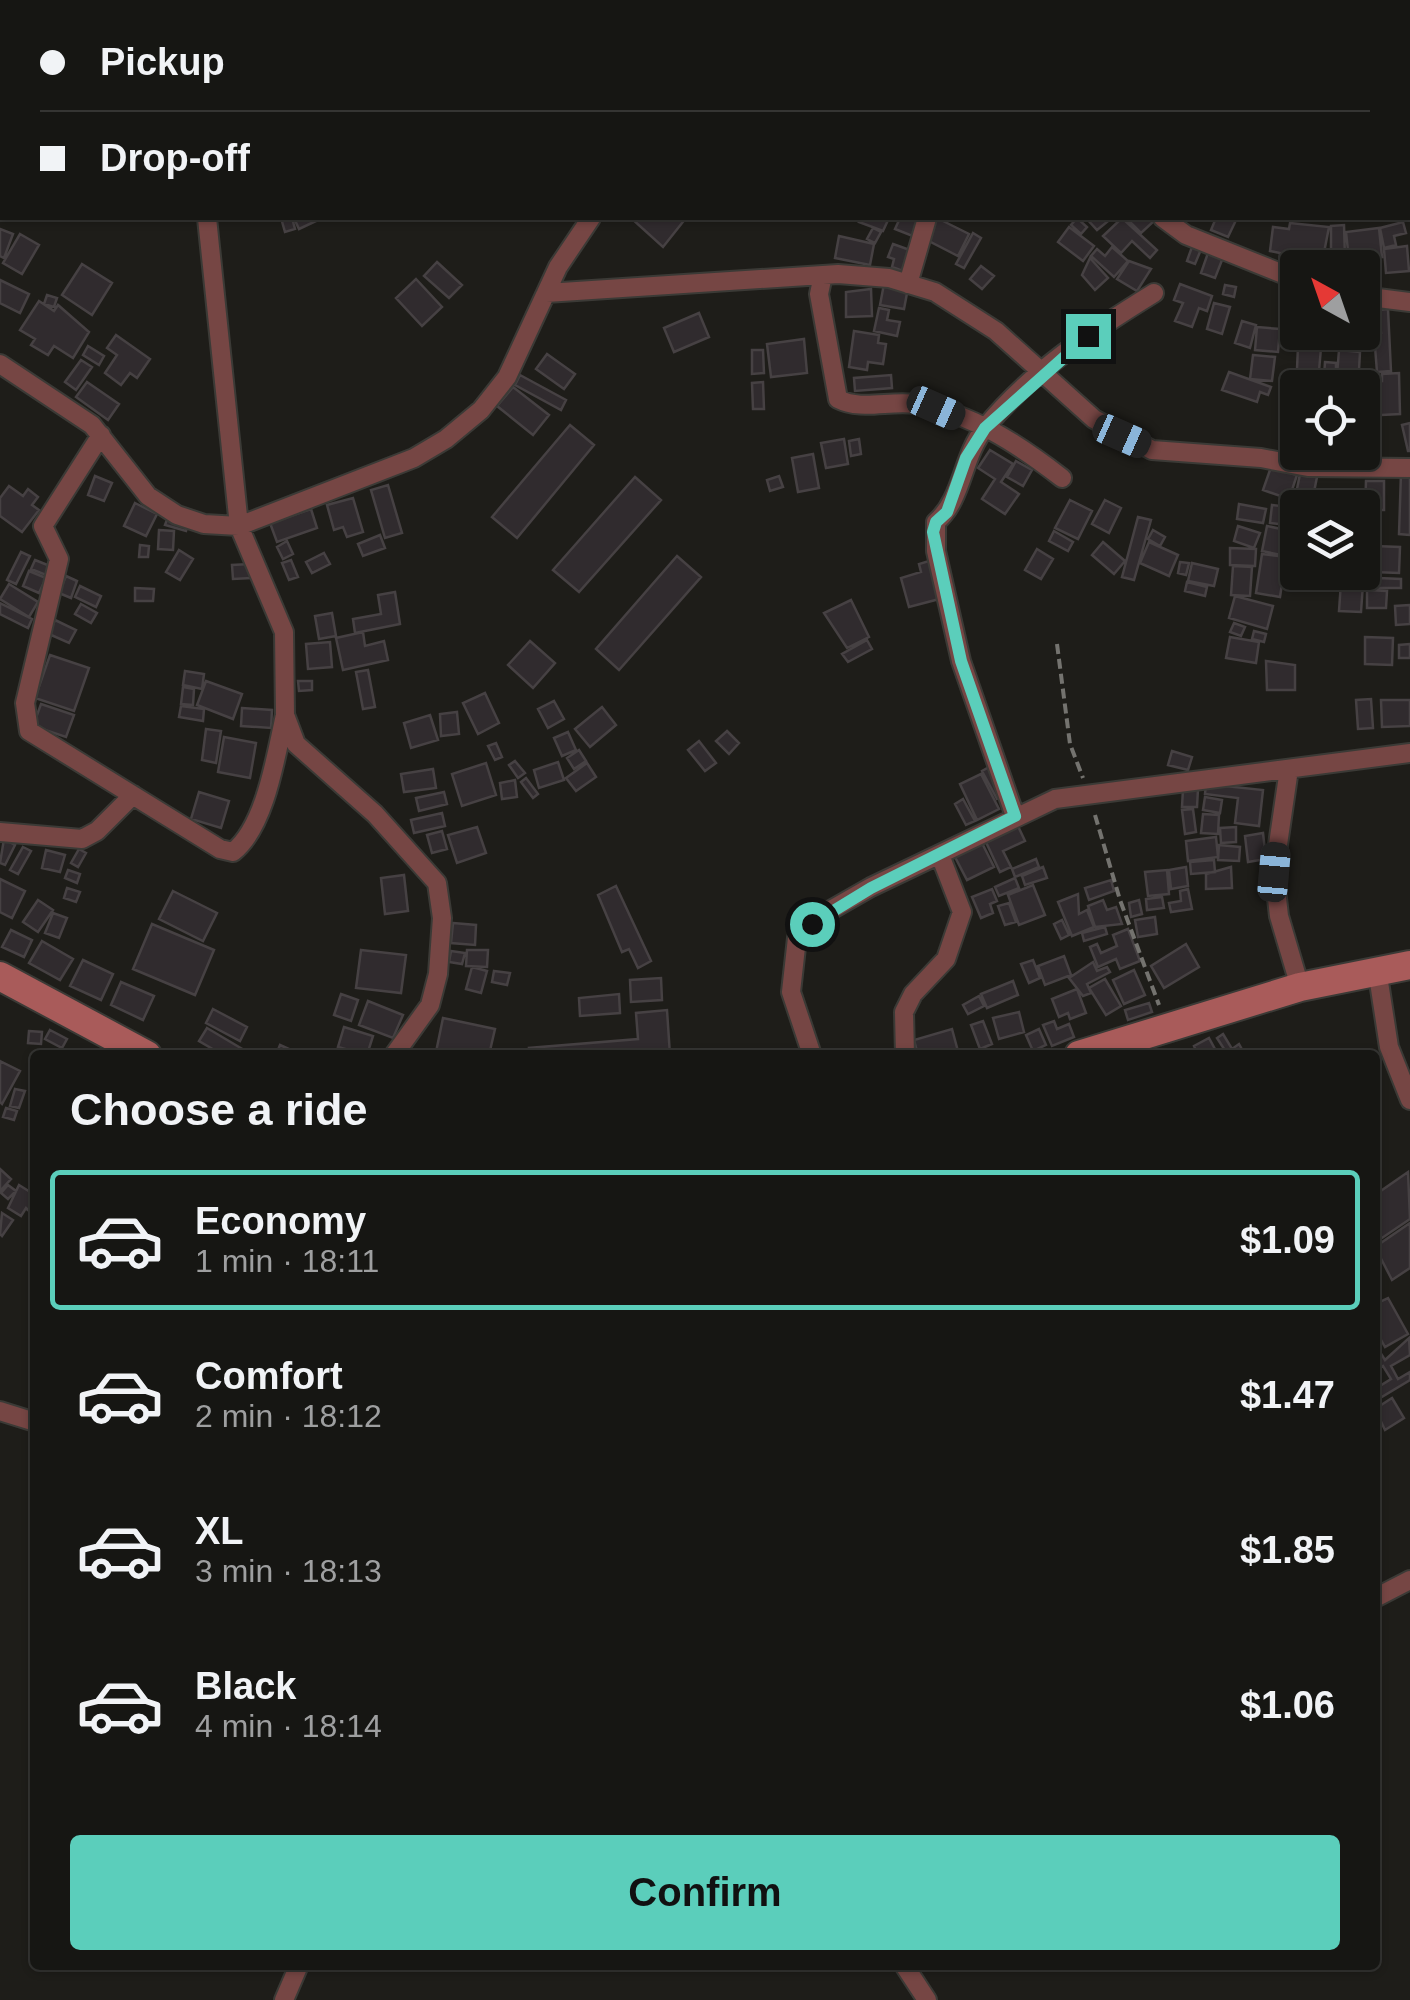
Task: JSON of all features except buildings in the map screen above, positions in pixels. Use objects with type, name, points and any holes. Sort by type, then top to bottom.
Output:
[{"type":"main road","points":[[1095,1050],[1300,987],[1410,965]]},
{"type":"main road","points":[[0,976],[139,1050]]},
{"type":"street","points":[[101,435],[43,526],[59,559],[24,717],[29,731],[220,849],[232,852],[242,844],[268,791],[285,714],[284,632],[238,526],[207,220]]},
{"type":"street","points":[[0,364],[101,435],[122,468],[148,496],[177,514],[204,524],[238,526],[380,474],[446,439],[480,410],[507,377],[546,293],[590,220]]},
{"type":"street","points":[[908,284],[926,220]]},
{"type":"street","points":[[1166,220],[1186,235],[1280,273]]},
{"type":"street","points":[[546,293],[824,275],[888,278],[935,292],[996,331],[1094,419],[1152,450],[1261,458],[1308,468],[1410,468]]},
{"type":"street","points":[[824,275],[819,294],[838,399],[850,405],[911,403],[1008,436],[1062,478]]},
{"type":"street","points":[[1015,816],[961,661],[933,532],[936,522],[947,512],[966,458],[985,428],[1067,350],[1154,293]]},
{"type":"street","points":[[1380,298],[1410,302]]},
{"type":"street","points":[[285,714],[296,744],[374,814],[437,883],[442,918],[438,974],[430,1004],[398,1050]]},
{"type":"street","points":[[810,1050],[791,992],[797,938],[828,911],[1015,816],[1055,799],[1410,752]]},
{"type":"street","points":[[1289,769],[1274,872],[1280,916],[1300,987]]},
{"type":"street","points":[[0,832],[82,839],[96,831],[133,795]]},
{"type":"street","points":[[906,1050],[904,1012],[913,994],[946,959],[962,912],[940,855]]},
{"type":"street","points":[[1377,969],[1389,1048],[1410,1100]]},
{"type":"street","points":[[0,1411],[30,1420]]},
{"type":"street","points":[[1380,1595],[1410,1580]]},
{"type":"street","points":[[284,2000],[298,1970]]},
{"type":"street","points":[[907,1970],[927,2000]]},
{"type":"path","points":[[1057,644],[1070,744],[1120,900],[1168,1028]]},
{"type":"route","points":[[812,924],[871,888],[1015,816],[961,661],[933,532],[936,522],[947,512],[966,458],[985,428],[1067,350],[1088,336]]}]
